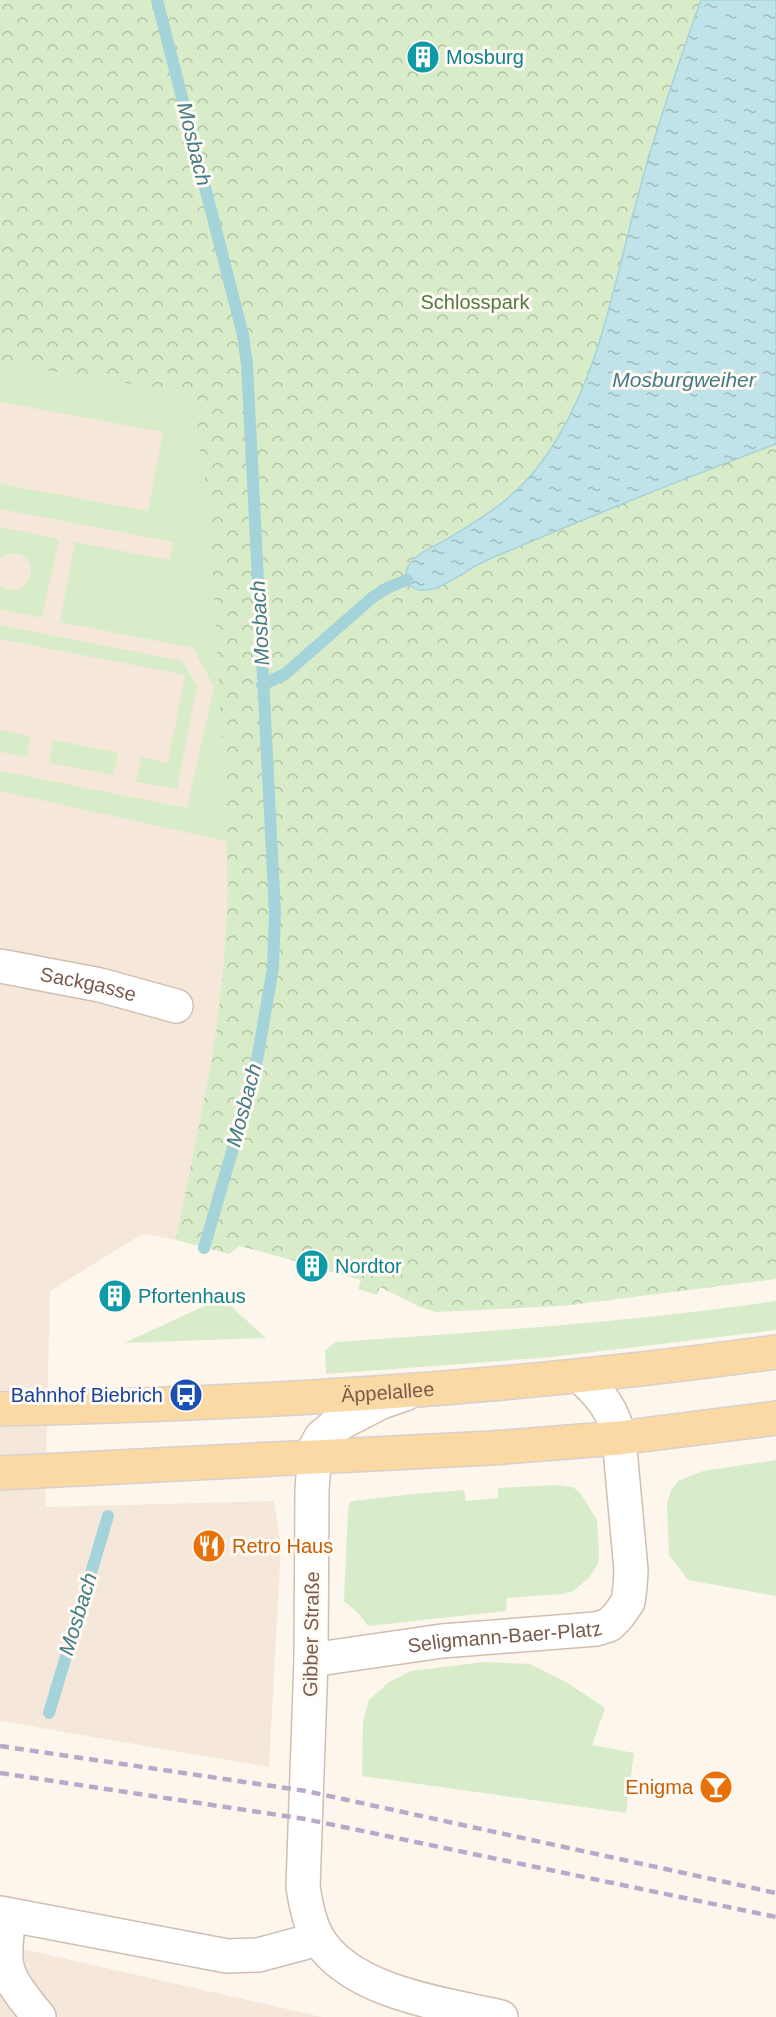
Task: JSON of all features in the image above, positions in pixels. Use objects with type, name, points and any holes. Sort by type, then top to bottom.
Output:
[{"type":"main road","name":"Äppelallee","points":[[0,1409],[281,1399],[417,1390],[580,1376],[776,1353]]},
{"type":"main road","points":[[0,1473],[492,1448],[619,1438],[776,1418]]},
{"type":"street","name":"Sackgasse","points":[[0,966],[100,984],[176,1006]]},
{"type":"street","name":"Seligmann-Baer-Platz","points":[[311,1660],[442,1641],[596,1629],[609,1625],[618,1616],[628,1602],[630,1570],[619,1438],[614,1417],[600,1394],[580,1376]]},
{"type":"street","name":"Gibber Straße","points":[[417,1390],[379,1403],[333,1427],[321,1437],[315,1448],[303,1887],[307,1912],[318,1939],[334,1958],[364,1978],[427,2000],[501,2017]]},
{"type":"street","points":[[39,2017],[12,1980],[6,1959],[4,1914],[227,1956],[258,1955],[318,1939]]},
{"type":"shaded area","points":[[0,363],[189,393],[209,498],[229,878],[215,1044],[176,1240],[142,1234],[50,1291],[45,1507],[274,1501],[281,1545],[269,1767],[0,1721]]},
{"type":"shaded area","points":[[0,1944],[322,2017],[0,2017]]},
{"type":"green space","name":"Schlosspark","points":[[0,0],[776,0],[776,1279],[562,1306],[436,1312],[420,1307],[380,1287],[377,1295],[358,1289],[361,1280],[322,1269],[319,1277],[299,1271],[302,1263],[240,1246],[229,1254],[176,1240],[215,1044],[229,878],[209,498],[189,393],[0,363]]},
{"type":"green space","points":[[0,348],[212,361],[258,917],[176,1240],[206,1092],[221,992],[228,892],[226,841],[0,791],[0,771],[187,808],[214,687],[193,648],[60,622],[75,542],[169,560],[173,542],[0,509],[0,484],[148,511],[163,432],[0,402]]},
{"type":"green space","points":[[0,527],[59,539],[42,618],[0,609],[0,585],[9,590],[17,590],[24,586],[31,573],[26,558],[18,554],[8,554],[0,559]]},
{"type":"green space","points":[[0,625],[182,661],[197,686],[177,789],[136,782],[141,757],[168,763],[185,675],[0,639]]},
{"type":"green space","points":[[0,730],[30,736],[27,757],[0,752]]},
{"type":"green space","points":[[53,740],[118,753],[113,775],[49,763]]},
{"type":"green space","points":[[222,1298],[266,1338],[124,1343]]},
{"type":"green space","points":[[776,1301],[776,1330],[552,1357],[326,1374],[325,1350],[336,1342],[612,1321]]},
{"type":"green space","points":[[776,1460],[776,1596],[688,1580],[669,1555],[667,1503],[671,1490],[678,1481],[703,1471]]},
{"type":"green space","points":[[559,1485],[573,1487],[581,1494],[597,1520],[598,1564],[589,1578],[573,1591],[562,1594],[507,1598],[506,1611],[368,1626],[359,1614],[344,1601],[349,1503],[464,1490],[466,1501],[498,1498],[498,1488]]},
{"type":"green space","points":[[484,1662],[530,1664],[566,1682],[605,1708],[592,1745],[634,1753],[626,1813],[362,1776],[363,1721],[369,1700],[389,1682],[411,1671]]},
{"type":"water","name":"Mosburgweiher","points":[[701,0],[776,0],[776,444],[499,555],[439,587],[426,590],[415,588],[406,578],[411,562],[425,551],[489,513],[516,491],[543,460],[568,419],[582,390],[603,330],[650,155]]},
{"type":"waterway","name":"Mosbach","points":[[157,0],[243,335],[247,365],[275,912],[273,968],[255,1072],[204,1248]]},
{"type":"waterway","points":[[262,685],[285,674],[373,597],[407,580]]},
{"type":"waterway","name":"Mosbach","points":[[49,1713],[108,1516]]},
{"type":"railway","points":[[0,1746],[306,1791],[776,1893]]},
{"type":"railway","points":[[0,1773],[305,1819],[776,1917]]},
{"type":"place","name":"Mosburg","points":[[423,57]]},
{"type":"place","name":"Nordtor","points":[[312,1266]]},
{"type":"place","name":"Pfortenhaus","points":[[115,1296]]},
{"type":"place","name":"Bahnhof Biebrich","points":[[186,1395]]},
{"type":"place","name":"Retro Haus","points":[[209,1546]]},
{"type":"place","name":"Enigma","points":[[716,1787]]}]
